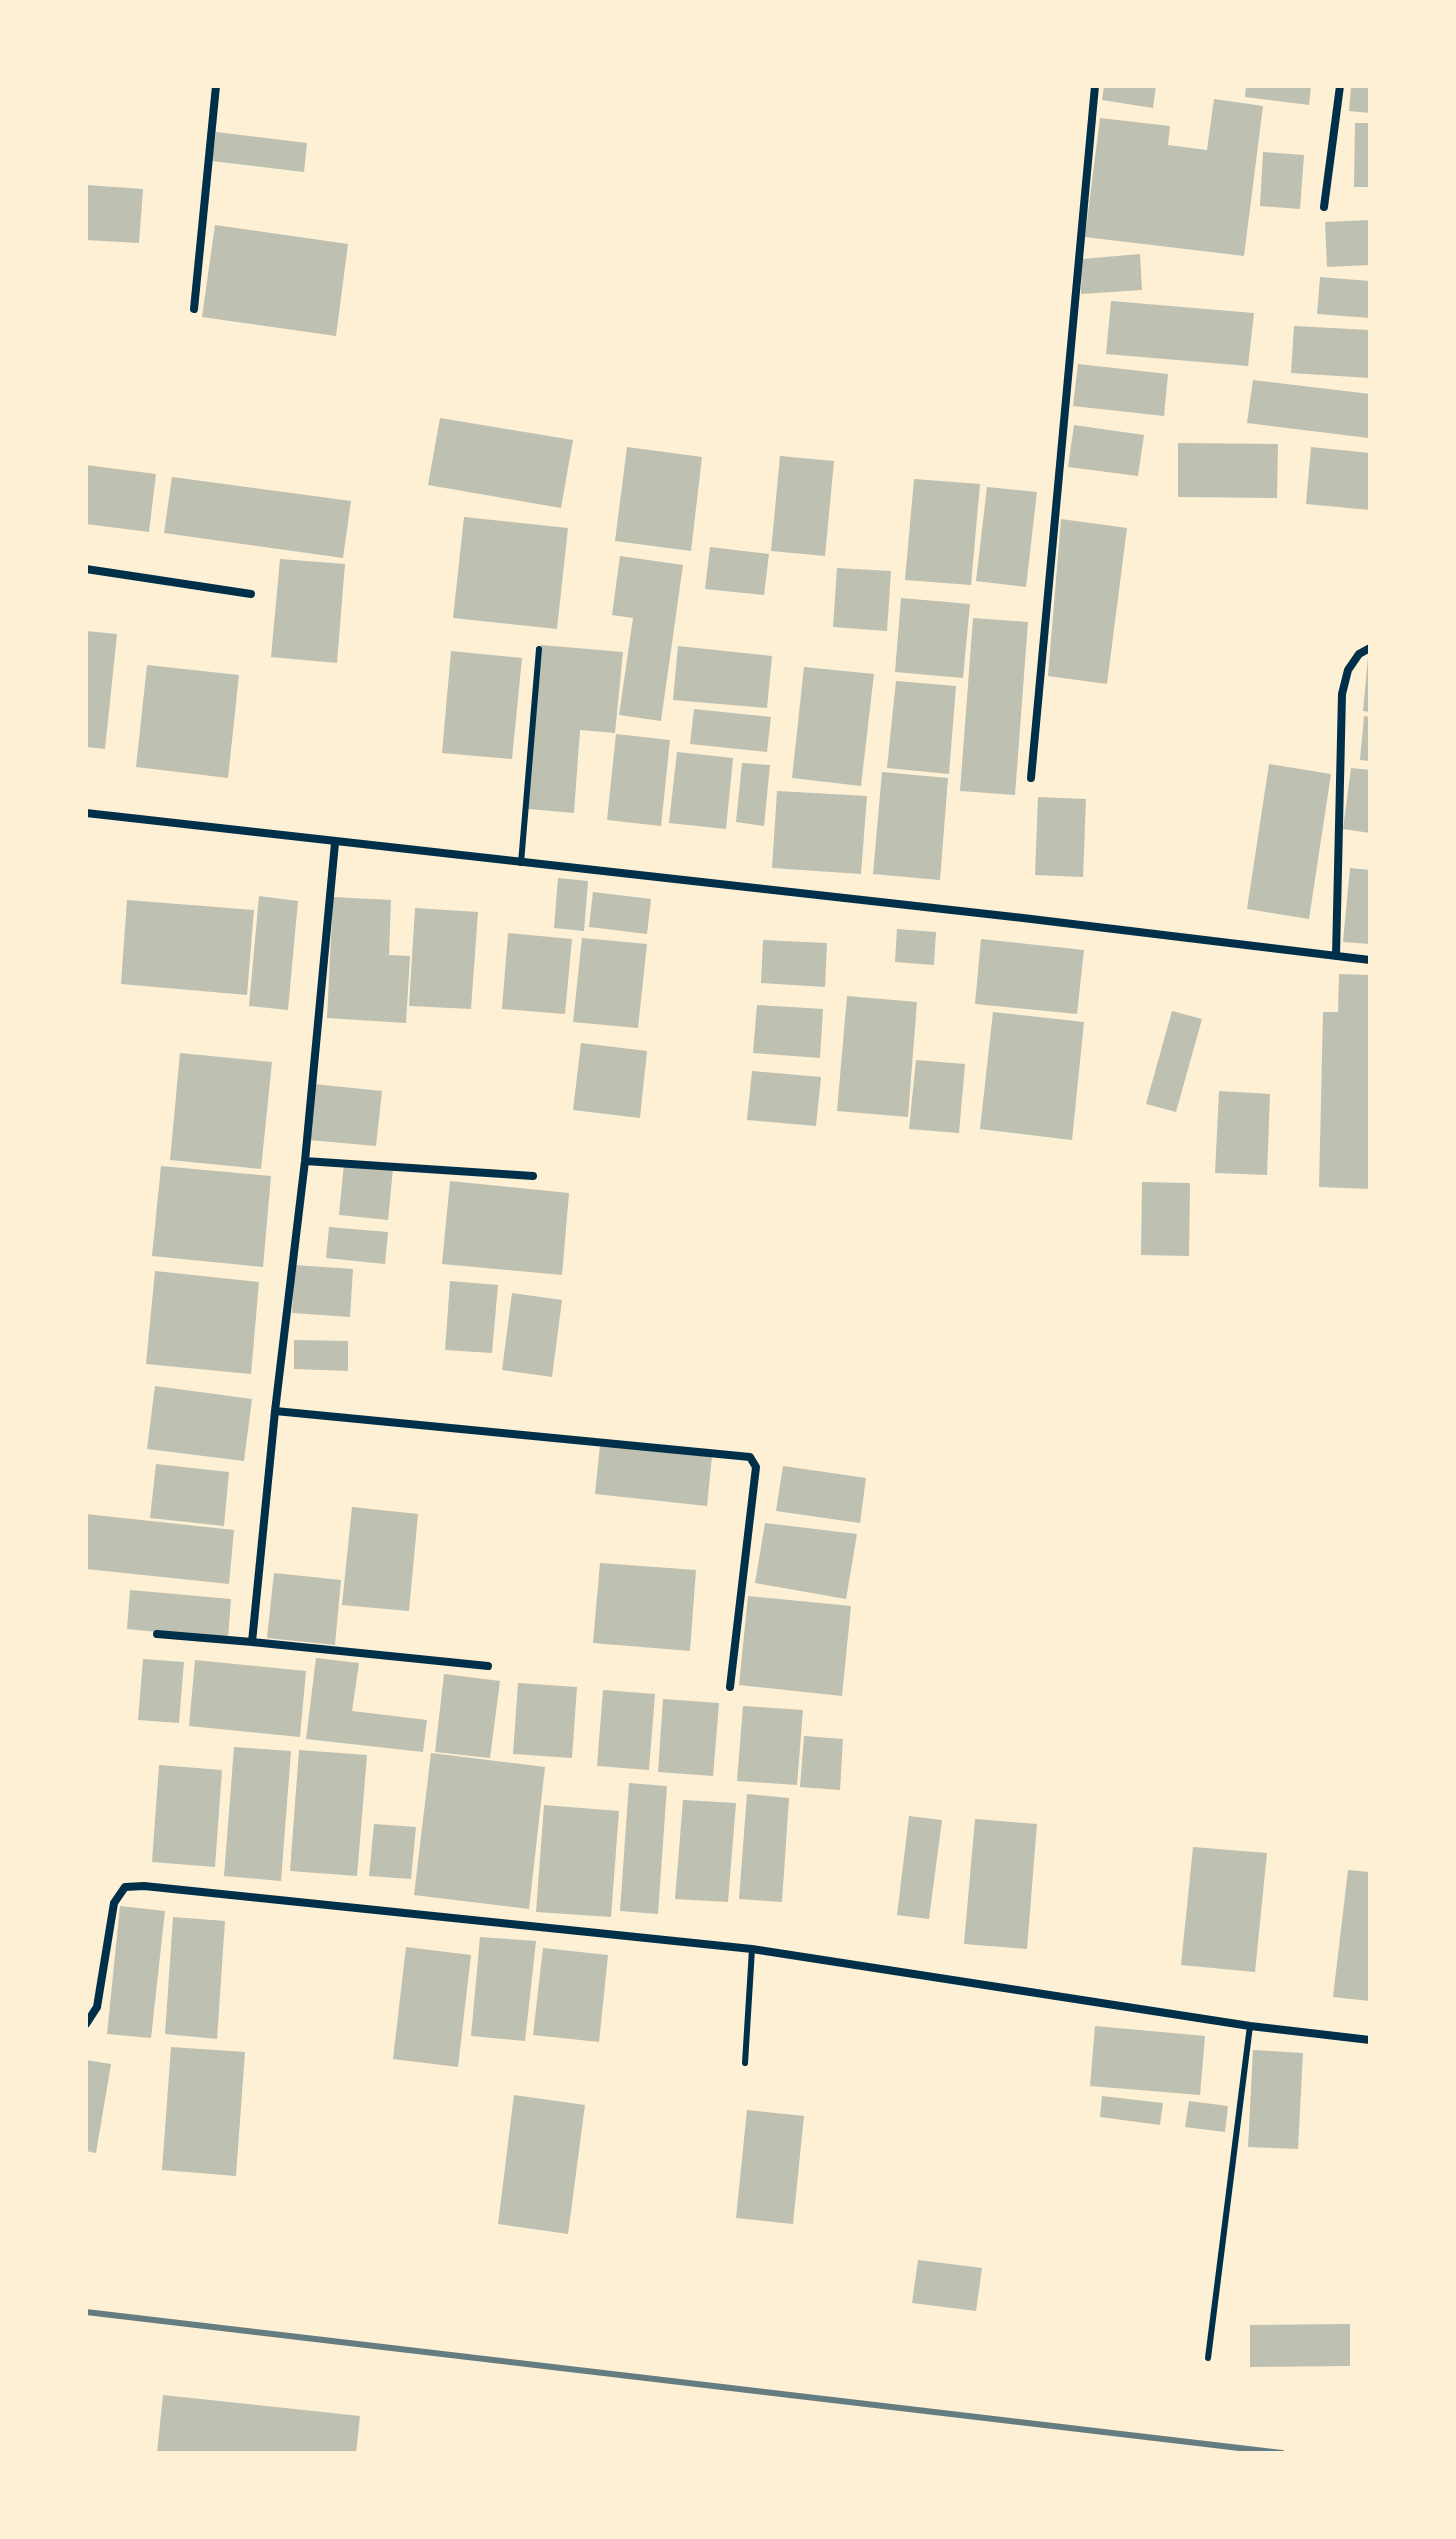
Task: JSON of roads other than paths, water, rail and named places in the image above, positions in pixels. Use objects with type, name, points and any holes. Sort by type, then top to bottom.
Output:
[{"type":"street","points":[[194,309],[216,86]]},
{"type":"street","points":[[1031,778],[1095,86]]},
{"type":"street","points":[[1324,207],[1340,86]]},
{"type":"street","points":[[86,569],[251,594]]},
{"type":"street","points":[[1336,956],[1342,694],[1348,670],[1359,654],[1370,648]]},
{"type":"street","points":[[86,813],[1370,960]]},
{"type":"street","points":[[252,1642],[275,1411],[305,1161],[335,843]]},
{"type":"street","points":[[305,1161],[533,1176]]},
{"type":"street","points":[[275,1411],[750,1457],[756,1467],[730,1687]]},
{"type":"street","points":[[157,1634],[488,1666]]},
{"type":"street","points":[[86,2024],[97,2007],[114,1903],[125,1887],[144,1886],[752,1949],[1250,2026],[1370,2040]]},
{"type":"lane","points":[[521,863],[539,649]]},
{"type":"lane","points":[[745,2063],[752,1949]]},
{"type":"lane","points":[[1208,2358],[1250,2026]]},
{"type":"railway","points":[[86,2312],[1282,2453]]}]
